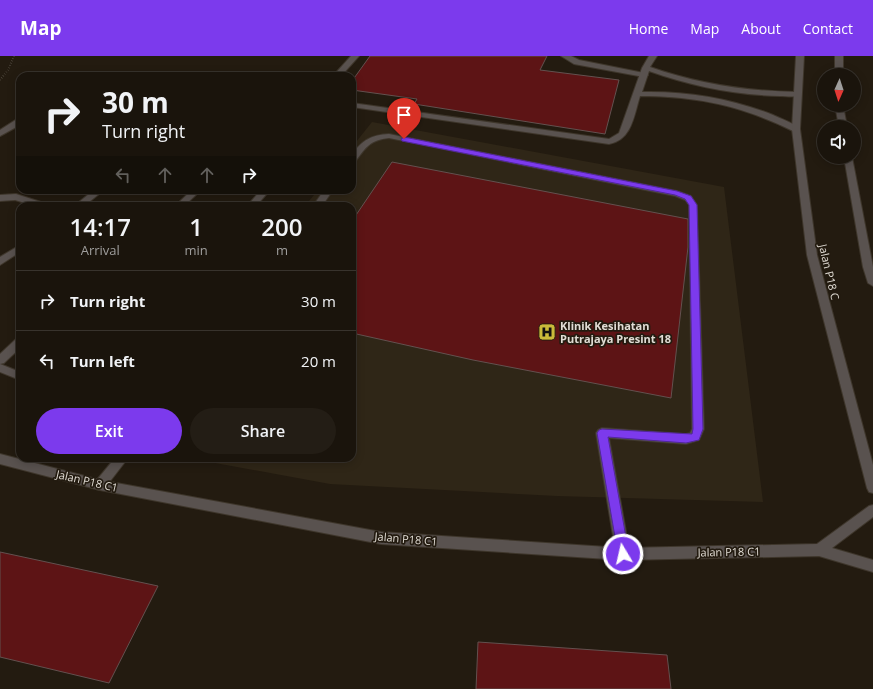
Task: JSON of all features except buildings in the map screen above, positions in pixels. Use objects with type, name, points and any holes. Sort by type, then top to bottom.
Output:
[{"type":"street","points":[[341,72],[355,56]]},
{"type":"street","points":[[565,56],[577,62],[645,72],[702,86],[766,94],[797,94]]},
{"type":"street","points":[[356,107],[614,142],[620,139],[623,134],[652,56]]},
{"type":"street","name":"Jalan P18 C","points":[[800,56],[796,129],[812,255],[873,488]]},
{"type":"street","points":[[839,56],[839,68]]},
{"type":"street","points":[[637,94],[671,94],[720,100],[747,107],[773,117],[796,129]]},
{"type":"street","points":[[0,134],[16,124]]},
{"type":"street","points":[[356,155],[366,142],[375,137],[389,136],[677,194],[688,198],[693,205],[698,429],[695,437],[686,439],[602,433],[623,554]]},
{"type":"street","points":[[849,164],[868,267],[873,283]]},
{"type":"street","points":[[84,202],[94,194]]},
{"type":"street","points":[[184,202],[192,194]]},
{"type":"street","points":[[255,202],[262,194]]},
{"type":"street","points":[[319,202],[326,194]]},
{"type":"street","points":[[0,198],[16,197],[32,202]]},
{"type":"street","points":[[0,262],[16,251]]},
{"type":"street","points":[[0,360],[16,346]]},
{"type":"street","points":[[0,368],[16,374]]},
{"type":"street","name":"Jalan P18 C1","points":[[0,459],[100,485],[381,538],[623,554],[820,550],[873,566]]},
{"type":"street","points":[[100,485],[119,462]]},
{"type":"street","points":[[820,550],[873,510]]},
{"type":"path","points":[[0,80],[8,70],[14,56]]},
{"type":"shaded area","name":"Klinik Kesihatan Putrajaya Presint 18","points":[[372,122],[724,187],[763,502],[557,496],[330,484],[210,462],[356,462],[356,202],[308,202],[315,194],[356,194],[356,142]]},
{"type":"place","name":"Klinik Kesihatan Putrajaya Presint 18","points":[[547,332]]},
{"type":"route","points":[[404,139],[677,194],[688,198],[693,205],[698,429],[695,437],[686,439],[602,433],[609,466],[623,554]]}]
